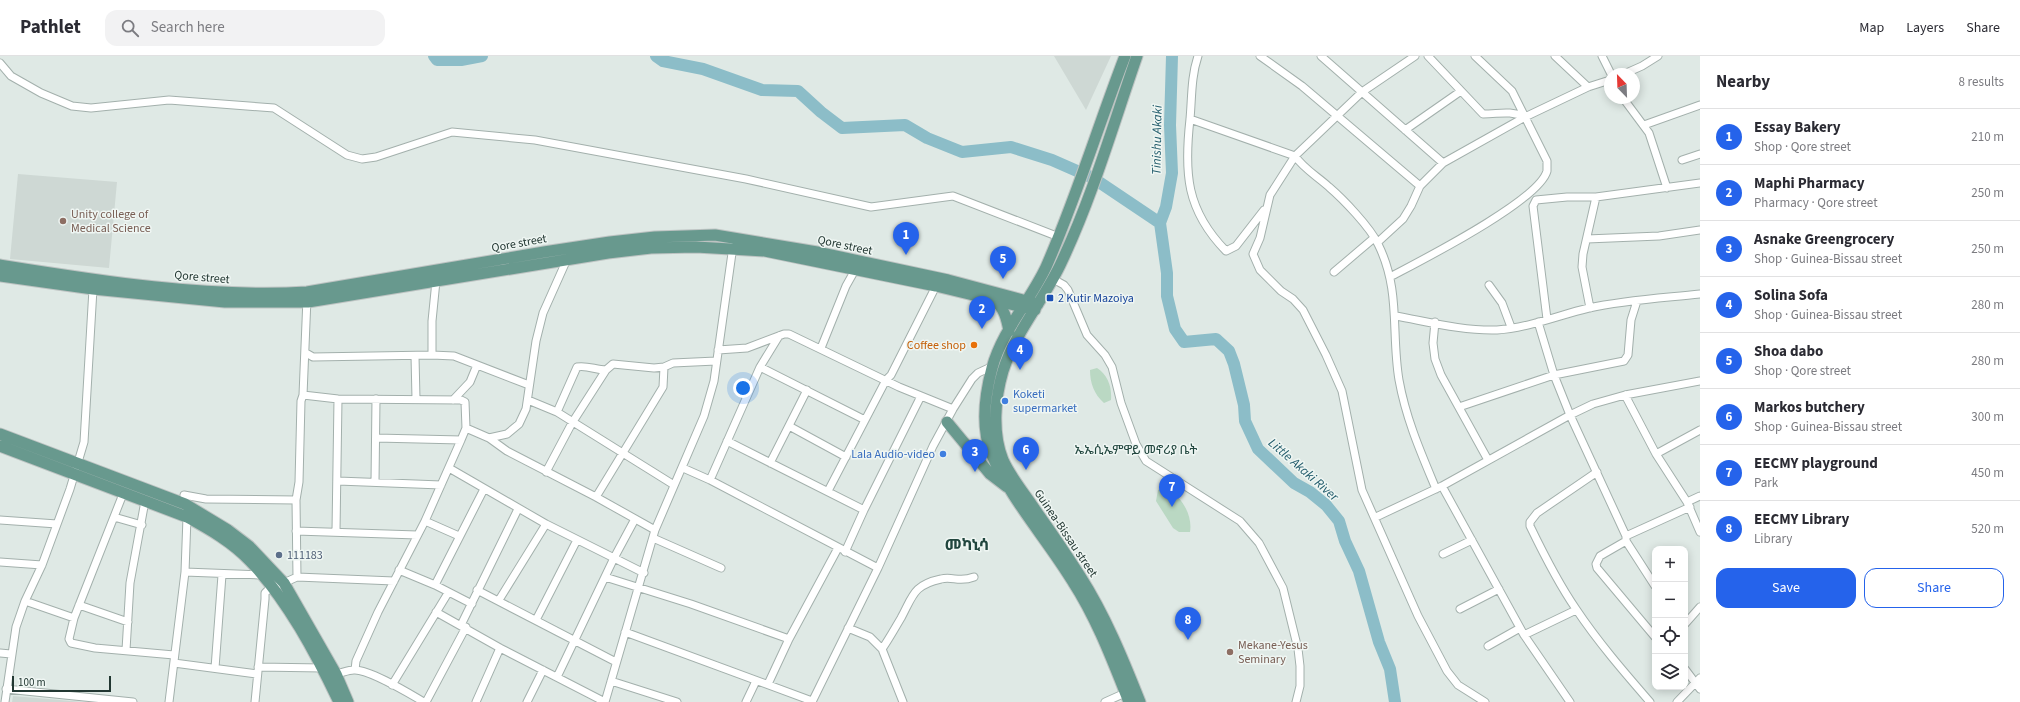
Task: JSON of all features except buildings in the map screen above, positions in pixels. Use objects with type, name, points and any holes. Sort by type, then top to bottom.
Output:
[{"type":"main road","points":[[1125,56],[1059,237],[1035,286],[1009,332],[993,366],[987,393],[985,415],[990,452],[1009,488],[1074,583],[1097,626],[1127,697]]},
{"type":"main road","name":"Guinea-Bissau street","points":[[1137,56],[1087,202],[1053,279],[1012,349],[1003,371],[998,392],[996,416],[998,438],[1003,458],[1013,478],[1081,578],[1106,624],[1140,702]]},
{"type":"main road","name":"Qore street","points":[[735,243],[765,251],[936,286],[990,299],[1036,307]]},
{"type":"main road","name":"Qore street","points":[[0,266],[207,291],[307,297],[568,254],[735,243],[817,252],[948,280],[1004,295],[1025,304]]},
{"type":"main road","name":"Qore street","points":[[0,276],[93,289],[225,302],[307,297],[436,281],[568,254]]},
{"type":"main road","points":[[1004,295],[1024,294],[1035,286]]},
{"type":"main road","points":[[990,299],[998,303],[1006,317],[1009,332]]},
{"type":"main road","points":[[947,422],[990,474],[1009,488]]},
{"type":"main road","points":[[0,434],[123,494],[187,517],[214,532],[238,550],[262,575],[279,585],[323,668],[339,702]]},
{"type":"main road","points":[[0,446],[185,504],[228,530],[249,546],[279,585],[336,674],[348,702]]},
{"type":"street","points":[[1198,56],[1193,70],[1190,119],[1186,149],[1190,193],[1198,212],[1216,240],[1226,251],[1236,246],[1266,208]]},
{"type":"street","points":[[1260,56],[1302,86],[1420,186]]},
{"type":"street","points":[[1321,56],[1443,163]]},
{"type":"street","points":[[1415,56],[1362,92],[1295,156],[1270,195],[1260,238],[1253,254],[1260,270],[1281,291],[1293,299],[1303,310],[1326,355],[1342,391],[1362,490],[1370,510],[1376,517],[1418,616],[1447,671],[1458,685],[1485,702]]},
{"type":"street","points":[[1428,56],[1483,114],[1514,112],[1525,117]]},
{"type":"street","points":[[1390,277],[1477,229],[1531,190],[1547,171],[1547,162],[1512,91],[1475,56]]},
{"type":"street","points":[[1556,56],[1588,87]]},
{"type":"street","points":[[1602,56],[1608,68]]},
{"type":"street","points":[[1638,68],[1658,56]]},
{"type":"street","points":[[0,63],[11,76],[41,93],[72,106],[91,108],[169,100],[274,108],[347,155],[362,159],[376,157],[452,132],[535,140],[746,180],[871,207],[952,196],[1059,237]]},
{"type":"street","points":[[1334,272],[1403,219],[1420,186],[1443,163],[1525,117],[1588,87],[1604,82]]},
{"type":"street","points":[[1404,130],[1462,91]]},
{"type":"street","points":[[1628,104],[1644,125],[1667,188]]},
{"type":"street","points":[[1644,125],[1700,105]]},
{"type":"street","points":[[1190,119],[1295,156],[1302,165],[1329,187],[1352,209],[1376,240],[1390,277],[1396,316],[1398,366],[1404,403],[1412,431],[1439,488],[1472,540],[1522,632],[1570,702]]},
{"type":"street","points":[[1682,160],[1700,154]]},
{"type":"street","points":[[1547,319],[1533,206],[1536,200],[1596,197],[1700,183]]},
{"type":"street","points":[[1590,308],[1582,267],[1583,254],[1596,197]]},
{"type":"street","points":[[1587,239],[1659,236],[1700,230]]},
{"type":"street","points":[[436,612],[500,648],[605,702],[638,588],[644,573],[655,530],[704,416],[714,381],[735,243]]},
{"type":"street","points":[[489,438],[507,434],[518,424],[526,409],[536,341],[543,313],[568,254]]},
{"type":"street","points":[[821,348],[846,286],[855,270]]},
{"type":"street","points":[[1053,279],[1064,285],[1068,290],[1088,334],[1105,355],[1112,367],[1121,404],[1136,444],[1146,461],[1240,521],[1259,543],[1283,588],[1298,648],[1300,686],[1296,702]]},
{"type":"street","points":[[432,355],[432,321],[436,281]]},
{"type":"street","points":[[1489,285],[1502,303],[1511,327]]},
{"type":"street","points":[[828,491],[886,380],[892,375],[936,286]]},
{"type":"street","points":[[5,702],[16,627],[25,601],[42,566],[76,470],[84,442],[93,289]]},
{"type":"street","points":[[1396,316],[1467,329],[1499,330],[1538,322],[1590,308],[1700,294]]},
{"type":"street","points":[[297,577],[296,500],[299,482],[301,401],[304,395],[307,297]]},
{"type":"street","points":[[1459,407],[1554,375],[1624,360],[1628,355],[1630,320],[1637,301]]},
{"type":"street","points":[[1435,322],[1433,343],[1435,359],[1441,375],[1488,460]]},
{"type":"street","points":[[1538,322],[1554,375],[1570,415],[1626,539],[1653,582]]},
{"type":"street","points":[[718,350],[747,348],[779,336],[789,334],[886,380],[953,409]]},
{"type":"street","points":[[710,480],[760,367],[779,336]]},
{"type":"street","points":[[306,353],[313,357],[454,356],[529,385]]},
{"type":"street","points":[[415,356],[416,400]]},
{"type":"street","points":[[546,472],[572,423],[606,370],[613,364],[641,368],[664,368],[673,363],[716,362]]},
{"type":"street","points":[[453,400],[470,382],[477,365]]},
{"type":"street","points":[[557,412],[577,367],[582,366],[606,370]]},
{"type":"street","points":[[625,632],[756,681],[768,684],[812,702],[878,568],[933,446],[953,409],[972,379],[978,373],[993,366]]},
{"type":"street","points":[[760,367],[865,420]]},
{"type":"street","points":[[596,497],[663,387],[664,368]]},
{"type":"street","points":[[1376,517],[1439,488],[1570,415],[1593,404],[1625,394],[1700,381]]},
{"type":"street","points":[[770,463],[806,390]]},
{"type":"street","points":[[1625,394],[1656,454],[1688,505],[1700,532]]},
{"type":"street","points":[[304,395],[338,399],[461,400],[465,402],[466,428],[462,440],[425,522],[399,570],[356,661],[355,670]]},
{"type":"street","points":[[845,552],[864,510],[921,396]]},
{"type":"street","points":[[336,531],[338,481],[338,399]]},
{"type":"street","points":[[375,482],[376,399]]},
{"type":"street","points":[[528,400],[557,412],[572,423],[674,485]]},
{"type":"street","points":[[789,426],[846,457]]},
{"type":"street","points":[[466,428],[489,438],[507,451],[596,497],[655,530]]},
{"type":"street","points":[[1656,454],[1700,430]]},
{"type":"street","points":[[376,438],[462,440]]},
{"type":"street","points":[[727,441],[864,510]]},
{"type":"street","points":[[449,468],[518,509],[644,573]]},
{"type":"street","points":[[682,468],[710,480],[878,568]]},
{"type":"street","points":[[1597,472],[1536,512],[1530,522],[1530,526],[1543,553],[1576,610],[1612,659],[1650,702]]},
{"type":"street","points":[[338,481],[441,485]]},
{"type":"street","points":[[435,585],[484,489]]},
{"type":"street","points":[[123,494],[74,618],[69,639],[71,643],[96,648],[174,655]]},
{"type":"street","points":[[184,495],[206,499],[296,500]]},
{"type":"street","points":[[1652,633],[1597,568],[1596,564],[1600,556],[1626,539],[1688,505],[1700,496]]},
{"type":"street","points":[[126,650],[130,583],[142,525],[145,501]]},
{"type":"street","points":[[336,674],[355,670],[392,684],[425,702],[463,626],[478,590],[518,509]]},
{"type":"street","points":[[114,517],[142,525]]},
{"type":"street","points":[[169,702],[185,572],[187,517]]},
{"type":"street","points":[[557,677],[614,558],[635,519]]},
{"type":"street","points":[[0,520],[57,524]]},
{"type":"street","points":[[425,522],[459,536]]},
{"type":"street","points":[[499,600],[546,524]]},
{"type":"street","points":[[296,531],[336,531],[417,535]]},
{"type":"street","points":[[653,538],[721,568]]},
{"type":"street","points":[[536,620],[577,540]]},
{"type":"street","points":[[1443,554],[1472,540]]},
{"type":"street","points":[[768,684],[789,639],[838,548]]},
{"type":"street","points":[[0,562],[42,566]]},
{"type":"street","points":[[399,570],[435,585],[472,604]]},
{"type":"street","points":[[185,572],[222,575],[262,575]]},
{"type":"street","points":[[215,668],[222,575]]},
{"type":"street","points":[[255,702],[265,593],[297,577],[394,581]]},
{"type":"street","points":[[605,577],[691,604],[789,639]]},
{"type":"street","points":[[882,649],[903,616],[913,593],[920,587],[943,578],[958,581],[974,577]]},
{"type":"street","points":[[1460,609],[1499,589]]},
{"type":"street","points":[[478,590],[616,662]]},
{"type":"street","points":[[392,684],[448,592]]},
{"type":"street","points":[[25,601],[74,618]]},
{"type":"street","points":[[79,605],[128,622]]},
{"type":"street","points":[[1688,619],[1700,607]]},
{"type":"street","points":[[1488,646],[1576,610]]},
{"type":"street","points":[[848,628],[870,637],[882,649],[903,702]]},
{"type":"street","points":[[476,702],[500,648]]},
{"type":"street","points":[[0,653],[11,654]]},
{"type":"street","points":[[174,663],[257,671],[323,668]]},
{"type":"street","points":[[527,702],[543,670]]},
{"type":"street","points":[[1677,702],[1698,684],[1688,672]]},
{"type":"street","points":[[611,681],[674,701]]},
{"type":"street","points":[[746,702],[756,681]]},
{"type":"street","points":[[6,689],[132,702]]},
{"type":"street","points":[[1105,702],[1127,697]]},
{"type":"shaded area","points":[[1054,56],[1111,56],[1086,110]]},
{"type":"shaded area","name":"Unity college of Medical Science","points":[[18,174],[117,182],[109,268],[10,259]]},
{"type":"shaded area","points":[[13,696],[83,702],[12,702]]},
{"type":"green space","points":[[1097,368],[1107,378],[1111,390],[1111,400],[1104,403],[1095,392],[1091,379],[1090,370]]},
{"type":"green space","points":[[1165,487],[1176,495],[1185,506],[1190,519],[1190,532],[1179,532],[1173,528],[1156,501],[1158,490]]},
{"type":"waterway","name":"Little Akaki River","points":[[434,56],[437,60],[461,60],[482,56]]},
{"type":"waterway","name":"Little Akaki River","points":[[656,56],[663,61],[703,69],[762,90],[798,91],[821,112],[842,128],[905,125],[927,138],[962,152],[1011,147],[1052,160],[1093,178],[1160,223]]},
{"type":"waterway","name":"Little Akaki River","points":[[1172,56],[1170,125],[1172,173],[1166,207],[1160,223],[1167,273],[1167,296],[1175,329],[1184,342],[1216,339],[1229,351],[1234,364],[1244,405],[1245,421],[1258,449],[1294,483],[1310,492],[1326,505],[1339,521],[1345,541],[1359,571],[1379,642],[1390,669],[1395,702]]},
{"type":"place","name":"Unity college of Medical Science","points":[[63,221]]},
{"type":"place","name":"Essay Bakery","points":[[906,255]]},
{"type":"place","name":"Shoa dabo","points":[[1003,279]]},
{"type":"place","name":"2 Kutir Mazoiya","points":[[1050,298]]},
{"type":"place","name":"Maphi Pharmacy","points":[[982,329]]},
{"type":"place","name":"Coffee shop","points":[[974,345]]},
{"type":"place","name":"Solina Sofa","points":[[1020,370]]},
{"type":"place","name":"Koketi supermarket","points":[[1005,401]]},
{"type":"place","name":"Lala Audio-video","points":[[943,454]]},
{"type":"place","name":"Markos butchery","points":[[1026,470]]},
{"type":"place","name":"Asnake Greengrocery","points":[[975,472]]},
{"type":"place","name":"EECMY playground","points":[[1172,507]]},
{"type":"place","name":"111183","points":[[279,555]]},
{"type":"place","name":"EECMY Library","points":[[1188,640]]},
{"type":"place","name":"Mekane-Yesus Seminary","points":[[1230,652]]},
{"type":"district","name":"ኤኤሲኤምዋይ መኖሪያ ቤት","points":[[1136,449]]},
{"type":"district","name":"መካኒሳ","points":[[967,544]]},
{"type":"water label","name":"Tinishu Akaki","points":[[1156,140]]}]
